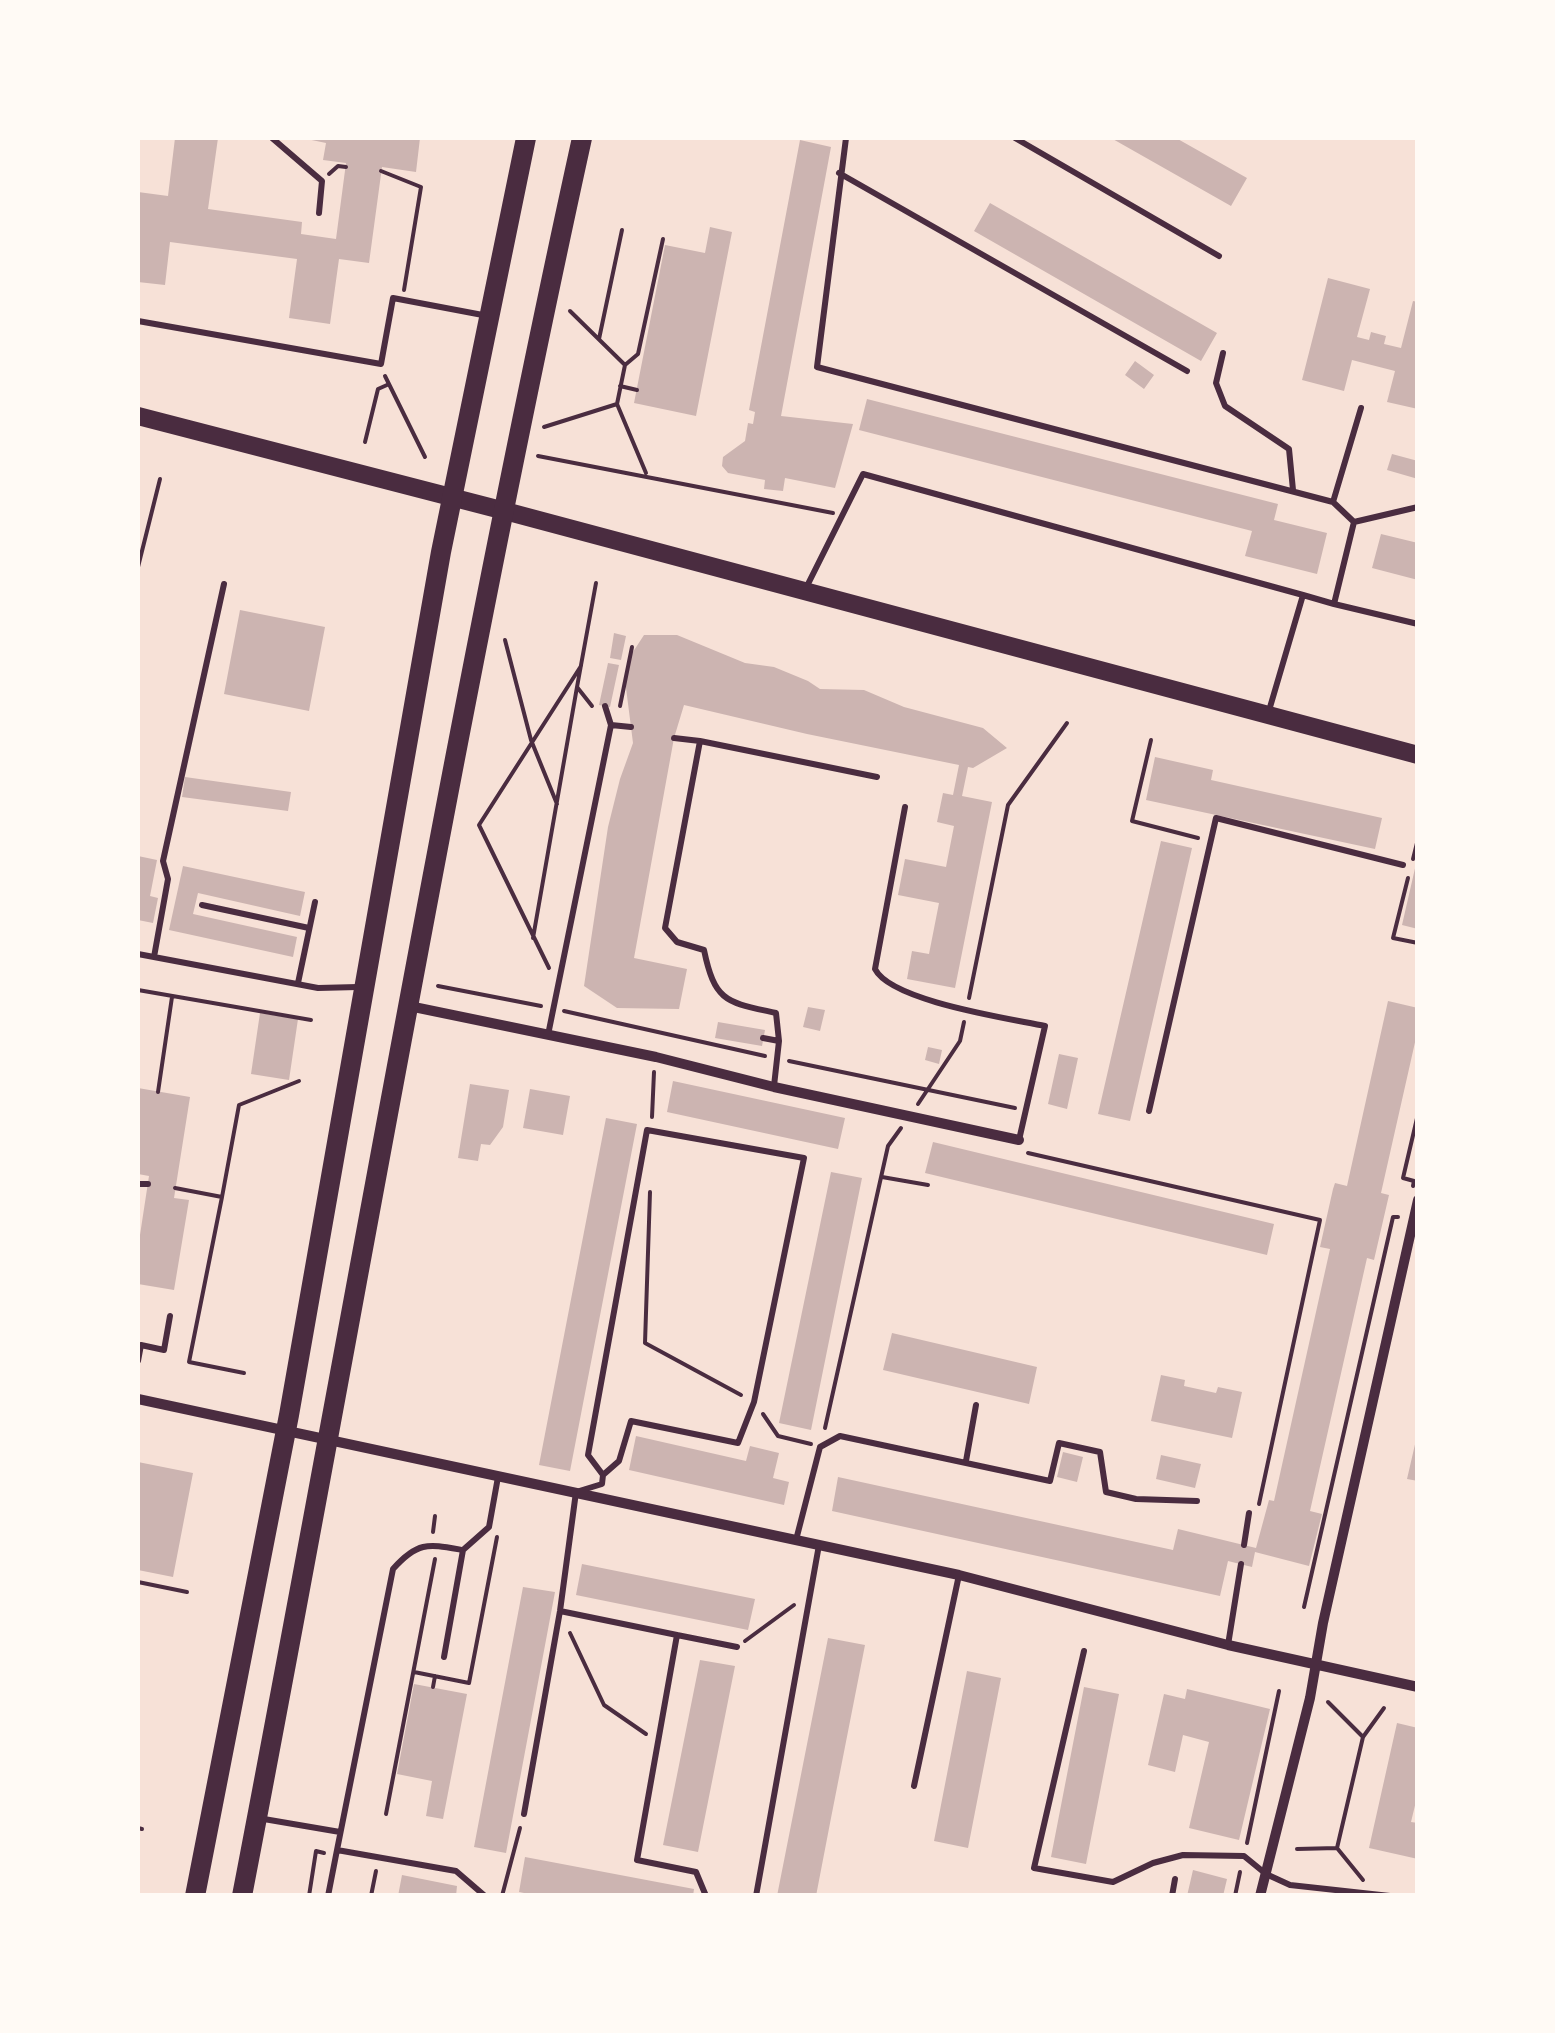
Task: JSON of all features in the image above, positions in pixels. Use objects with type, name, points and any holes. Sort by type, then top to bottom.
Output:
[{"type":"main road","points":[[195,1896],[286,1430],[452,497],[526,138]]},
{"type":"main road","points":[[242,1896],[408,1006],[582,138]]},
{"type":"main road","points":[[138,416],[1418,755]]},
{"type":"street","points":[[408,1006],[656,1057],[910,1116],[1020,1146]]},
{"type":"street","points":[[1260,1896],[1316,1666],[1418,1200]]},
{"type":"street","points":[[138,1399],[960,1576],[1228,1645],[1418,1687]]},
{"type":"lane","points":[[272,138],[322,181],[319,213]]},
{"type":"lane","points":[[846,138],[817,366],[1293,490],[1333,502],[1354,522]]},
{"type":"lane","points":[[1014,138],[1219,256]]},
{"type":"lane","points":[[839,173],[1188,371]]},
{"type":"lane","points":[[138,321],[381,364],[393,298],[489,316]]},
{"type":"lane","points":[[1223,354],[1216,382],[1225,406],[1289,449],[1293,490]]},
{"type":"lane","points":[[1333,502],[1361,408]]},
{"type":"lane","points":[[804,591],[863,474],[1418,624]]},
{"type":"lane","points":[[1354,522],[1418,507]]},
{"type":"lane","points":[[1334,604],[1354,522]]},
{"type":"lane","points":[[154,957],[168,879],[164,862],[224,584]]},
{"type":"lane","points":[[1267,715],[1303,595]]},
{"type":"lane","points":[[548,1035],[609,721],[605,706]]},
{"type":"lane","points":[[609,721],[631,727]]},
{"type":"lane","points":[[674,738],[877,777]]},
{"type":"lane","points":[[700,741],[665,928],[677,942],[704,950],[710,982],[731,1002],[776,1013],[779,1042],[774,1087]]},
{"type":"lane","points":[[905,806],[874,968],[880,980],[892,988],[1045,1026],[1020,1146]]},
{"type":"lane","points":[[1149,1111],[1216,818],[1404,865]]},
{"type":"lane","points":[[298,983],[315,902]]},
{"type":"lane","points":[[202,905],[309,928]]},
{"type":"lane","points":[[138,954],[318,988],[366,987]]},
{"type":"lane","points":[[763,1038],[779,1042]]},
{"type":"lane","points":[[524,1814],[560,1611],[576,1492],[602,1484],[602,1475],[588,1455],[647,1130],[804,1158],[754,1402],[738,1443],[632,1420],[619,1462],[602,1475]]},
{"type":"lane","points":[[138,1184],[148,1184]]},
{"type":"lane","points":[[138,1361],[141,1345],[164,1350],[170,1316]]},
{"type":"lane","points":[[966,1461],[976,1405]]},
{"type":"lane","points":[[796,1540],[820,1447],[840,1436],[1050,1481],[1059,1443],[1100,1452],[1106,1492],[1136,1499],[1197,1501]]},
{"type":"lane","points":[[444,1657],[463,1550],[489,1527],[498,1476]]},
{"type":"lane","points":[[1244,1545],[1249,1513]]},
{"type":"lane","points":[[328,1896],[393,1569],[406,1554],[422,1545],[463,1550]]},
{"type":"lane","points":[[756,1896],[819,1545]]},
{"type":"lane","points":[[1228,1645],[1242,1564]]},
{"type":"lane","points":[[914,1786],[960,1576]]},
{"type":"lane","points":[[560,1611],[737,1647]]},
{"type":"lane","points":[[677,1634],[637,1860],[696,1872],[706,1896]]},
{"type":"lane","points":[[1084,1651],[1034,1868],[1113,1882],[1153,1862],[1183,1855],[1244,1856],[1266,1874],[1290,1885],[1390,1896]]},
{"type":"lane","points":[[257,1818],[340,1832]]},
{"type":"lane","points":[[337,1850],[456,1871],[485,1896]]},
{"type":"lane","points":[[1172,1896],[1175,1880]]},
{"type":"path","points":[[381,171],[421,187],[402,300]]},
{"type":"path","points":[[599,339],[622,230]]},
{"type":"path","points":[[648,476],[617,404],[625,365],[638,354],[662,239]]},
{"type":"path","points":[[570,311],[625,365]]},
{"type":"path","points":[[365,442],[378,389],[388,385],[424,457]]},
{"type":"path","points":[[620,386],[636,390]]},
{"type":"path","points":[[544,427],[617,404]]},
{"type":"path","points":[[538,456],[842,515]]},
{"type":"path","points":[[138,566],[160,479]]},
{"type":"path","points":[[532,939],[596,582]]},
{"type":"path","points":[[505,640],[531,740],[557,804]]},
{"type":"path","points":[[558,983],[532,939],[479,825],[581,666]]},
{"type":"path","points":[[578,687],[600,716],[609,721]]},
{"type":"path","points":[[650,1189],[645,1343],[754,1402],[778,1436],[820,1447],[888,1146],[960,1041],[1008,805],[1067,723]]},
{"type":"path","points":[[1151,740],[1132,821],[1212,841]]},
{"type":"path","points":[[1418,839],[1392,938],[1418,943]]},
{"type":"path","points":[[438,986],[556,1009]]},
{"type":"path","points":[[138,990],[312,1020]]},
{"type":"path","points":[[158,1092],[172,996]]},
{"type":"path","points":[[652,1131],[656,1057]]},
{"type":"path","points":[[244,1373],[189,1362],[240,1105],[299,1081]]},
{"type":"path","points":[[928,1089],[1026,1111]]},
{"type":"path","points":[[1403,1178],[1418,1114]]},
{"type":"path","points":[[1020,1146],[1320,1220],[1258,1509],[1249,1513]]},
{"type":"path","points":[[882,1177],[928,1185]]},
{"type":"path","points":[[175,1188],[222,1198]]},
{"type":"path","points":[[1304,1607],[1393,1217]]},
{"type":"path","points":[[414,1672],[469,1683],[497,1537]]},
{"type":"path","points":[[386,1814],[438,1546]]},
{"type":"path","points":[[138,1582],[187,1592]]},
{"type":"path","points":[[737,1647],[810,1593]]},
{"type":"path","points":[[560,1611],[604,1705],[658,1742]]},
{"type":"path","points":[[433,1687],[435,1676]]},
{"type":"path","points":[[1236,1896],[1279,1691]]},
{"type":"path","points":[[1328,1702],[1363,1737]]},
{"type":"path","points":[[1337,1848],[1363,1737],[1384,1708]]},
{"type":"path","points":[[502,1896],[524,1814]]},
{"type":"path","points":[[1297,1849],[1337,1848]]},
{"type":"path","points":[[1337,1848],[1373,1892]]},
{"type":"building","points":[[175,138],[218,138],[208,209],[302,222],[301,234],[336,239],[346,163],[323,160],[326,143],[302,138],[420,138],[416,172],[382,167],[369,263],[339,259],[330,324],[289,318],[297,259],[170,242],[165,285],[138,282],[138,192],[168,196]]},
{"type":"building","points":[[1111,138],[1176,138],[1247,178],[1231,206]]},
{"type":"building","points":[[800,140],[831,147],[781,416],[853,424],[835,488],[785,478],[783,491],[764,489],[765,480],[728,473],[722,466],[723,457],[745,441],[748,423],[753,424],[755,412],[749,410]]},
{"type":"building","points":[[990,203],[1217,333],[1201,361],[974,231]]},
{"type":"building","points":[[710,227],[732,232],[696,416],[634,403],[665,245],[705,253]]},
{"type":"building","points":[[1328,278],[1370,289],[1357,337],[1369,340],[1371,332],[1386,336],[1384,344],[1401,348],[1413,301],[1418,302],[1418,409],[1387,402],[1395,371],[1352,360],[1344,391],[1302,380]]},
{"type":"building","points":[[1135,361],[1154,375],[1144,389],[1125,375]]},
{"type":"building","points":[[867,399],[1278,504],[1274,520],[1327,533],[1317,574],[1245,556],[1252,531],[859,430]]},
{"type":"building","points":[[1392,454],[1418,461],[1418,479],[1387,470]]},
{"type":"building","points":[[1381,534],[1418,543],[1418,580],[1372,568]]},
{"type":"building","points":[[240,610],[325,627],[309,711],[224,694]]},
{"type":"building","points":[[614,633],[626,636],[621,660],[610,658]]},
{"type":"building","points":[[644,635],[677,635],[745,663],[774,667],[820,689],[864,690],[904,707],[983,728],[1007,748],[973,768],[968,767],[962,796],[992,802],[955,988],[907,979],[912,951],[929,954],[939,903],[898,895],[905,859],[946,867],[954,826],[937,822],[943,793],[953,795],[959,765],[684,705],[674,738],[634,958],[687,969],[679,1009],[617,1008],[584,986],[608,827],[633,743],[625,680],[631,655]]},
{"type":"building","points":[[608,663],[619,665],[610,707],[599,705]]},
{"type":"building","points":[[1155,757],[1213,770],[1211,780],[1382,818],[1375,849],[1146,800]]},
{"type":"building","points":[[185,777],[291,792],[288,811],[182,797]]},
{"type":"building","points":[[1161,841],[1192,848],[1130,1121],[1098,1114]]},
{"type":"building","points":[[138,856],[157,860],[150,896],[158,898],[153,923],[138,920]]},
{"type":"building","points":[[1418,864],[1418,929],[1402,925]]},
{"type":"building","points":[[183,866],[305,892],[300,916],[198,893],[193,914],[297,937],[293,957],[169,930]]},
{"type":"building","points":[[1388,1001],[1418,1008],[1418,1029],[1381,1193],[1389,1195],[1374,1260],[1367,1258],[1310,1511],[1322,1514],[1309,1566],[1255,1552],[1252,1567],[1228,1561],[1220,1596],[832,1511],[838,1477],[1173,1550],[1178,1529],[1256,1548],[1269,1500],[1274,1501],[1330,1249],[1320,1247],[1333,1189],[1335,1183],[1347,1186]]},
{"type":"building","points":[[808,1007],[825,1010],[820,1031],[803,1027]]},
{"type":"building","points":[[260,1013],[298,1019],[289,1080],[251,1074]]},
{"type":"building","points":[[718,1022],[765,1030],[762,1046],[715,1038]]},
{"type":"building","points":[[928,1047],[942,1050],[939,1064],[925,1060]]},
{"type":"building","points":[[1059,1054],[1078,1058],[1067,1109],[1048,1104]]},
{"type":"building","points":[[673,1081],[845,1118],[838,1149],[667,1112]]},
{"type":"building","points":[[470,1084],[509,1090],[503,1127],[490,1145],[481,1144],[478,1161],[458,1158]]},
{"type":"building","points":[[138,1088],[190,1097],[174,1198],[189,1200],[174,1290],[138,1284],[138,1248],[149,1176],[138,1174]]},
{"type":"building","points":[[530,1089],[570,1096],[563,1135],[523,1128]]},
{"type":"building","points":[[606,1118],[637,1124],[570,1471],[539,1465]]},
{"type":"building","points":[[933,1142],[1274,1224],[1267,1255],[925,1173]]},
{"type":"building","points":[[831,1172],[862,1178],[811,1430],[779,1423]]},
{"type":"building","points":[[892,1333],[1037,1367],[1029,1404],[883,1370]]},
{"type":"building","points":[[1161,1375],[1185,1380],[1184,1386],[1216,1393],[1218,1387],[1242,1392],[1232,1438],[1151,1421]]},
{"type":"building","points":[[636,1436],[746,1461],[750,1446],[779,1453],[773,1478],[789,1482],[784,1505],[629,1470]]},
{"type":"building","points":[[1418,1440],[1418,1481],[1407,1479]]},
{"type":"building","points":[[1063,1452],[1083,1457],[1077,1482],[1057,1477]]},
{"type":"building","points":[[1161,1455],[1201,1464],[1195,1488],[1156,1479]]},
{"type":"building","points":[[138,1462],[193,1473],[173,1577],[138,1570]]},
{"type":"building","points":[[582,1564],[755,1599],[748,1630],[576,1595]]},
{"type":"building","points":[[523,1587],[555,1592],[506,1853],[474,1847]]},
{"type":"building","points":[[828,1638],[865,1645],[816,1896],[777,1896]]},
{"type":"building","points":[[700,1660],[735,1666],[698,1852],[663,1845]]},
{"type":"building","points":[[967,1671],[1001,1678],[968,1848],[934,1841]]},
{"type":"building","points":[[414,1684],[467,1694],[443,1819],[426,1816],[432,1781],[397,1774]]},
{"type":"building","points":[[1084,1687],[1119,1694],[1086,1864],[1051,1857]]},
{"type":"building","points":[[1187,1689],[1270,1709],[1239,1840],[1189,1828],[1209,1742],[1183,1735],[1175,1772],[1148,1765],[1164,1694],[1185,1699]]},
{"type":"building","points":[[1397,1723],[1418,1728],[1418,1793],[1411,1822],[1418,1823],[1418,1859],[1369,1848]]},
{"type":"building","points":[[525,1857],[694,1889],[693,1896],[539,1896],[519,1892]]},
{"type":"building","points":[[1193,1870],[1227,1879],[1223,1896],[1187,1896]]},
{"type":"building","points":[[402,1875],[457,1886],[456,1896],[398,1896]]}]
